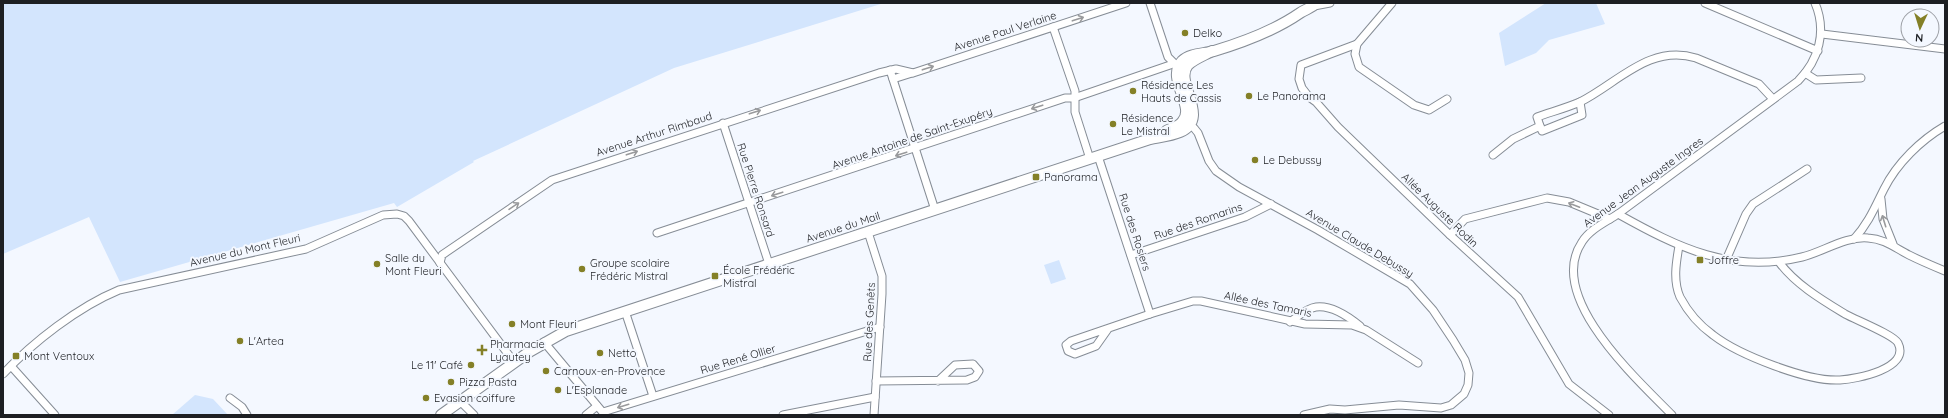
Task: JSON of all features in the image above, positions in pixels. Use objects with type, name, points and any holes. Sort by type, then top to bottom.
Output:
[{"type":"main road","points":[[1186,123],[1192,118],[1193,108],[1184,77],[1179,67],[1182,61],[1191,56],[1212,51],[1256,36],[1281,25],[1313,4]]},
{"type":"main road","name":"Avenue du Mail","points":[[441,415],[514,362],[544,342],[566,331],[1150,139],[1182,132],[1186,123]]},
{"type":"street","name":"Avenue Paul Verlaine","points":[[890,70],[913,73],[1126,3]]},
{"type":"street","points":[[1150,3],[1168,57],[1179,67]]},
{"type":"street","points":[[1313,4],[1330,3]]},
{"type":"street","points":[[1392,3],[1357,44],[1355,54],[1359,67],[1414,105],[1429,110],[1447,99]]},
{"type":"street","points":[[1705,3],[1818,51]]},
{"type":"street","name":"Avenue Jean Auguste Ingres","points":[[1672,415],[1627,370],[1606,343],[1582,305],[1576,286],[1574,270],[1578,249],[1583,240],[1592,232],[1798,81],[1805,73],[1818,51],[1822,34],[1821,21],[1815,3]]},
{"type":"street","name":"Rue des Rosiers","points":[[1053,27],[1075,91],[1074,112],[1094,158],[1131,255],[1150,314]]},
{"type":"street","points":[[1822,34],[1945,49]]},
{"type":"street","name":"Allée Auguste Rodin","points":[[1357,44],[1301,65],[1299,79],[1302,88],[1338,127],[1450,235],[1518,297],[1569,384],[1610,415]]},
{"type":"street","points":[[1580,102],[1582,115],[1542,131],[1537,117],[1580,102],[1645,62],[1662,56],[1676,54],[1696,58],[1759,84],[1773,99]]},
{"type":"street","name":"Avenue Antoine de Saint-Exupéry","points":[[657,233],[1064,98],[1074,98],[1179,67]]},
{"type":"street","points":[[890,70],[935,210]]},
{"type":"street","name":"Avenue Arthur Rimbaud","points":[[438,255],[482,228],[552,180],[723,123],[890,70]]},
{"type":"street","points":[[893,79],[913,73]]},
{"type":"street","points":[[1805,73],[1816,80]]},
{"type":"street","points":[[1798,81],[1861,78]]},
{"type":"street","points":[[1074,98],[1082,102]]},
{"type":"street","name":"Rue Pierre Ronsard","points":[[723,123],[769,264]]},
{"type":"street","name":"Avenue Claude Debussy","points":[[1186,123],[1198,133],[1209,161],[1216,171],[1239,187],[1336,240],[1410,284],[1433,310],[1453,340],[1469,373],[1468,385],[1464,394],[1451,405],[1441,408],[1380,406],[1334,415]]},
{"type":"street","points":[[1493,155],[1513,139],[1540,126]]},
{"type":"street","points":[[1854,239],[1866,225],[1890,179],[1904,160],[1945,126]]},
{"type":"street","points":[[1726,260],[1746,214],[1753,204],[1807,169]]},
{"type":"street","points":[[1881,197],[1883,219],[1893,244]]},
{"type":"street","points":[[1450,235],[1465,219],[1547,198],[1569,202],[1610,219]]},
{"type":"street","name":"Rue des Romarins","points":[[1131,255],[1245,217],[1271,204]]},
{"type":"street","name":"Avenue du Mont Fleuri","points":[[3,374],[28,350],[86,306],[119,290],[306,249],[383,215],[397,214],[404,216],[438,255],[440,263],[514,362]]},
{"type":"street","points":[[1618,214],[1679,246],[1726,260],[1760,263],[1779,262],[1805,256],[1854,239],[1867,238],[1893,244],[1908,254],[1945,271]]},
{"type":"street","name":"Rue des Genêts","points":[[868,232],[882,276],[874,415]]},
{"type":"street","points":[[1679,246],[1676,261],[1676,278],[1680,295],[1689,312],[1700,325],[1714,336],[1746,353],[1777,367],[1803,375],[1839,380],[1861,377],[1884,370],[1898,357],[1898,343],[1892,336],[1868,327],[1845,314],[1788,275],[1779,262]]},
{"type":"street","name":"Allée des Tamaris","points":[[1108,329],[1096,346],[1075,354],[1068,351],[1066,345],[1068,342],[1150,314],[1193,301],[1201,301],[1290,322],[1306,324],[1352,325],[1366,330],[1418,363]]},
{"type":"street","points":[[1290,322],[1316,307],[1348,316],[1366,330]]},
{"type":"street","points":[[625,311],[653,396]]},
{"type":"street","name":"Rue René Ollier","points":[[604,414],[653,396],[880,327]]},
{"type":"street","points":[[544,342],[604,414]]},
{"type":"street","points":[[876,381],[938,380],[972,379],[978,374],[979,371],[974,364],[955,365],[938,380]]},
{"type":"street","points":[[11,366],[55,415]]},
{"type":"street","points":[[783,415],[875,397]]},
{"type":"street","points":[[230,398],[242,407],[247,415]]},
{"type":"street","points":[[460,401],[474,415]]},
{"type":"street","points":[[586,415],[597,406]]},
{"type":"street","name":"Avenue Claude Debussy","points":[[1304,415],[1330,409],[1348,413]]},
{"type":"shaded area","points":[[3,3],[884,3],[674,68],[473,161],[474,162],[397,207],[394,203],[120,282],[89,217],[3,254]]},
{"type":"shaded area","points":[[1546,3],[1596,3],[1605,24],[1549,40],[1536,53],[1505,66],[1499,33]]},
{"type":"shaded area","points":[[1059,260],[1066,279],[1051,284],[1044,265]]},
{"type":"shaded area","points":[[195,395],[213,399],[228,415],[172,415]]},
{"type":"place","name":"Delko","points":[[1185,33]]},
{"type":"place","name":"Résidence Les Hauts de Cassis","points":[[1133,91]]},
{"type":"place","name":"Le Panorama","points":[[1249,96]]},
{"type":"place","name":"Résidence Le Mistral","points":[[1113,124]]},
{"type":"place","name":"Le Debussy","points":[[1255,160]]},
{"type":"place","name":"Panorama","points":[[1036,177]]},
{"type":"place","name":"Joffre","points":[[1700,260]]},
{"type":"place","name":"Salle du Mont Fleuri","points":[[377,264]]},
{"type":"place","name":"Groupe scolaire Frédéric Mistral","points":[[582,269]]},
{"type":"place","name":"École Frédéric Mistral","points":[[715,276]]},
{"type":"place","name":"Mont Fleuri","points":[[512,324]]},
{"type":"place","name":"L'Artea","points":[[240,341]]},
{"type":"place","name":"Pharmacie Lyautey","points":[[482,350]]},
{"type":"place","name":"Netto","points":[[600,353]]},
{"type":"place","name":"Mont Ventoux","points":[[16,356]]},
{"type":"place","name":"Le 11' Café","points":[[471,365]]},
{"type":"place","name":"Carnoux-en-Provence","points":[[546,371]]},
{"type":"place","name":"Pizza Pasta","points":[[451,382]]},
{"type":"place","name":"L'Esplanade","points":[[558,390]]},
{"type":"place","name":"Evasion coiffure","points":[[426,398]]}]
